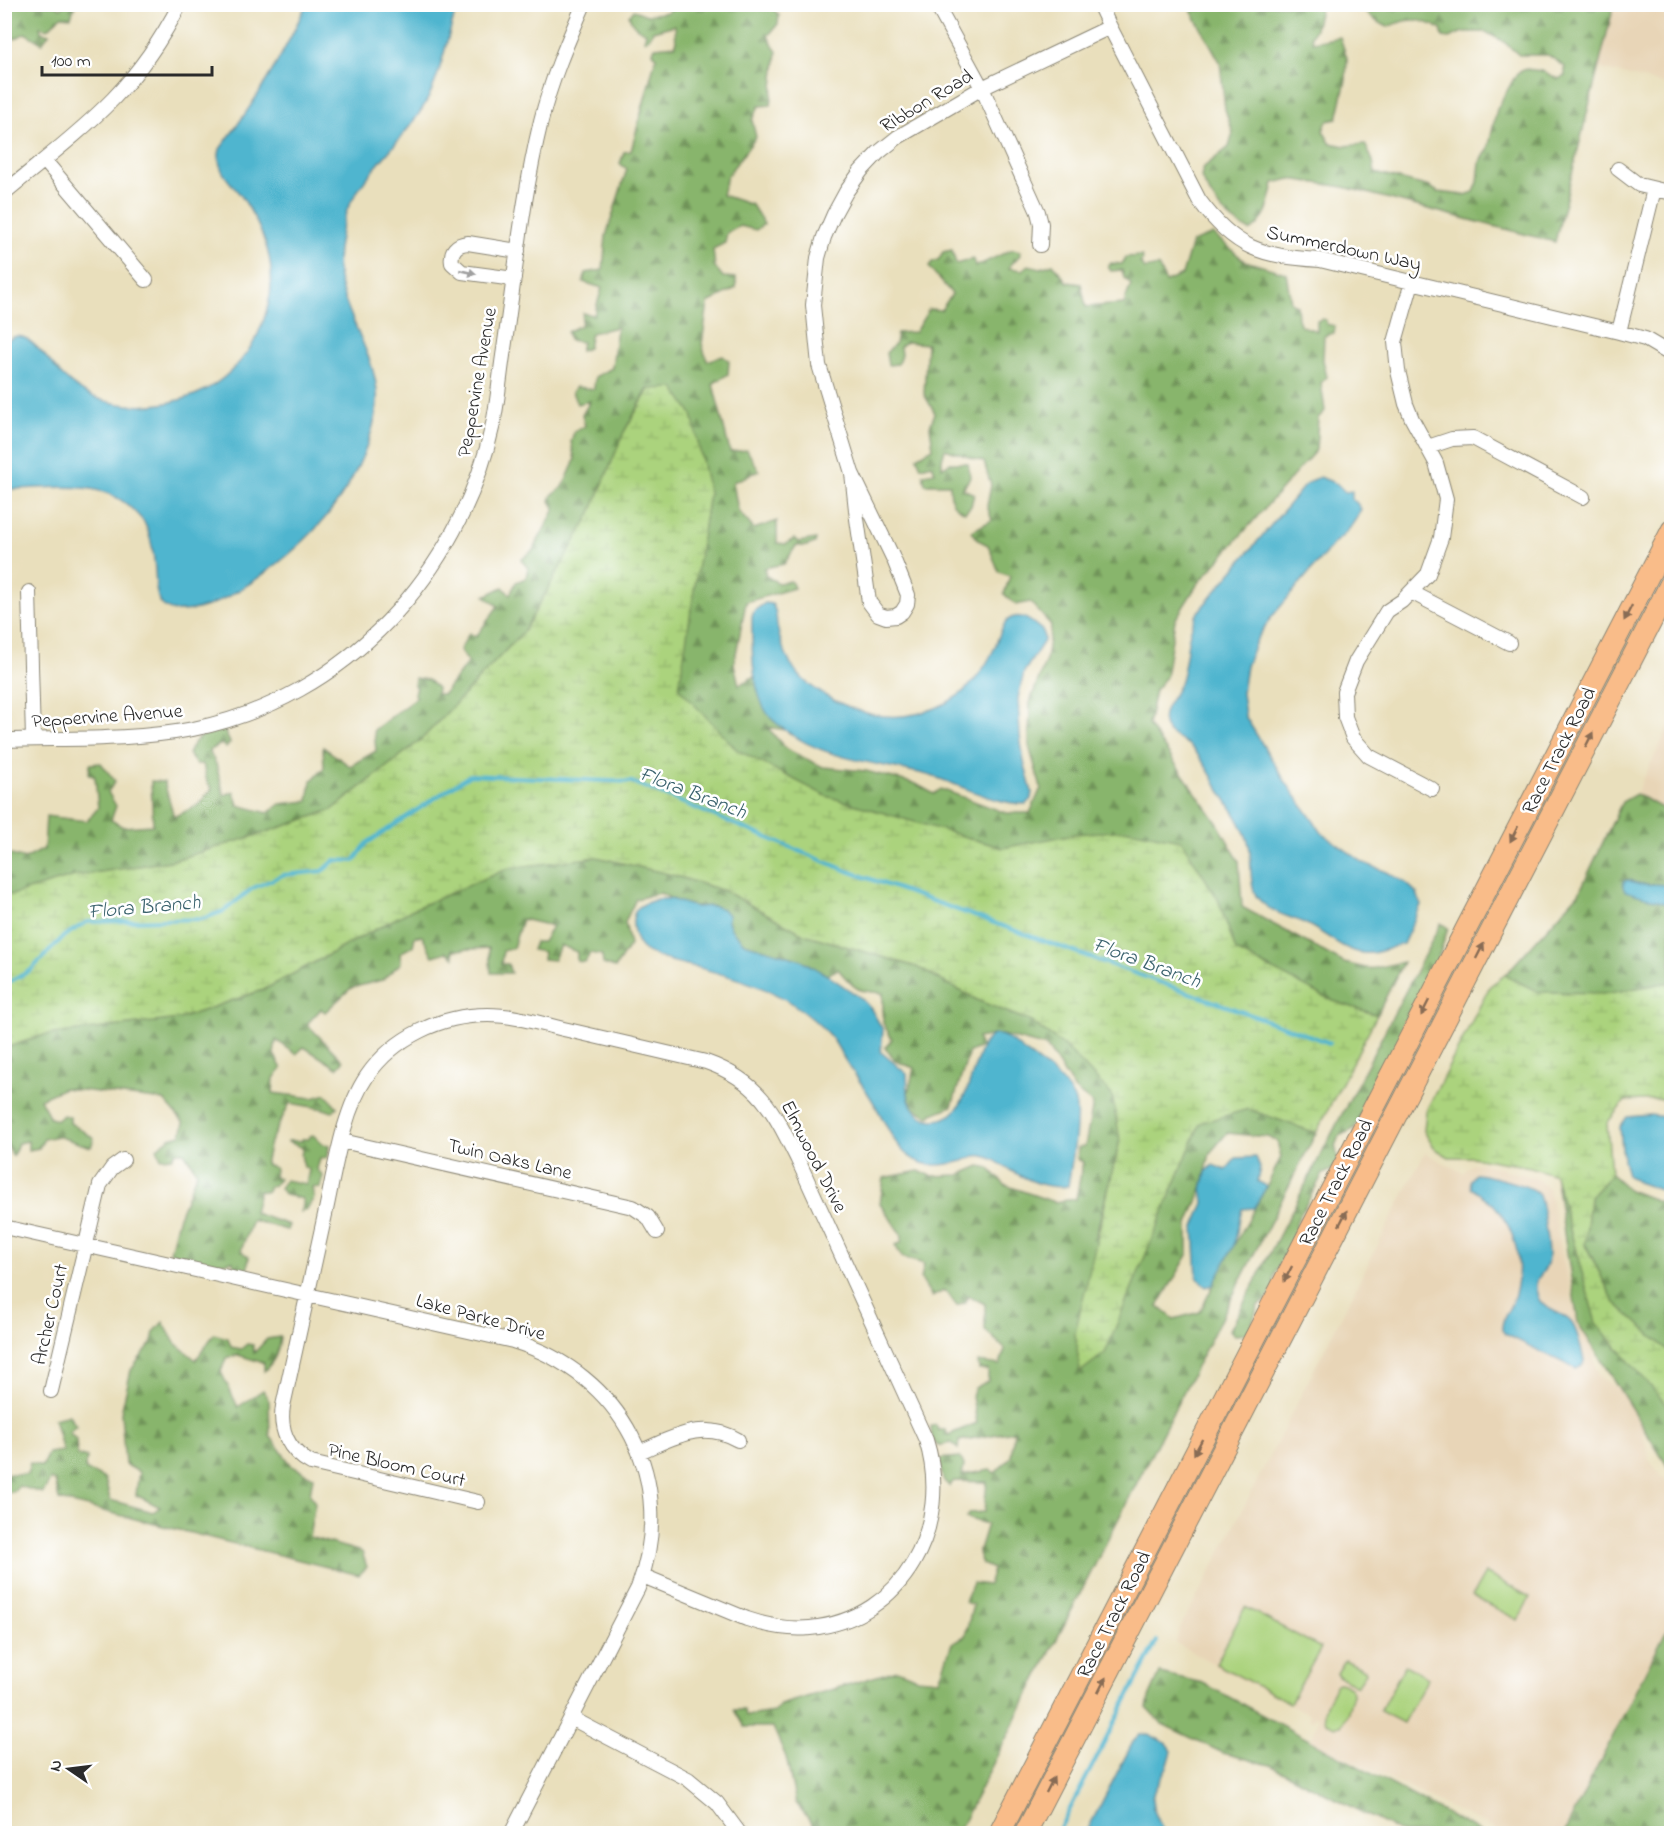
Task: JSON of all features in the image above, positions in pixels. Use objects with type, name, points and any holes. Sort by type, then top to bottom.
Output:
[{"type":"main road","name":"Race Track Road","points":[[999,1833],[1671,530]]},
{"type":"main road","name":"Race Track Road","points":[[1025,1833],[1671,580]]},
{"type":"main road","points":[[1599,670],[1620,681]]},
{"type":"main road","points":[[1253,1341],[1274,1353]]},
{"type":"main road","points":[[1219,1408],[1239,1419]]},
{"type":"main road","points":[[1144,1554],[1147,1572],[1153,1586]]},
{"type":"street","points":[[4,193],[92,120],[134,75],[153,50],[180,4]]},
{"type":"street","name":"Peppervine Avenue","points":[[4,740],[143,736],[195,729],[259,708],[309,683],[347,658],[397,612],[435,565],[452,536],[475,486],[485,454],[493,421],[518,251],[541,121],[559,62],[584,4]]},
{"type":"street","points":[[936,4],[982,88],[1038,212],[1041,224],[1040,245]]},
{"type":"street","name":"Summerdown Way","points":[[1100,4],[1199,200],[1229,235],[1272,255],[1320,260],[1645,339],[1671,355]]},
{"type":"street","name":"Ribbon Road","points":[[852,473],[856,519],[869,602],[878,614],[886,617],[896,616],[907,604],[908,595],[879,527],[852,473],[819,365],[813,304],[818,258],[824,237],[846,192],[861,171],[878,153],[916,125],[982,88],[1110,27]]},
{"type":"street","points":[[44,160],[146,280]]},
{"type":"street","points":[[1618,169],[1639,185],[1671,193]]},
{"type":"street","points":[[1619,332],[1654,189]]},
{"type":"street","points":[[514,279],[462,272],[452,263],[451,256],[454,249],[461,244],[468,243],[518,251]]},
{"type":"street","points":[[1412,282],[1395,342],[1398,371],[1406,404],[1436,462],[1446,499],[1441,538],[1428,573],[1402,601],[1387,611],[1356,662],[1344,692],[1345,717],[1353,738],[1370,756],[1432,789]]},
{"type":"street","points":[[1428,447],[1452,439],[1473,438],[1583,496]]},
{"type":"street","points":[[29,592],[33,739]]},
{"type":"street","points":[[1411,592],[1509,643]]},
{"type":"street","name":"Elmwood Drive","points":[[307,1295],[349,1112],[357,1093],[385,1054],[419,1031],[450,1019],[470,1016],[509,1017],[706,1062],[736,1075],[761,1096],[775,1114],[926,1440],[933,1471],[934,1495],[930,1526],[914,1562],[890,1592],[860,1613],[826,1626],[794,1628],[762,1624],[643,1576]]},
{"type":"street","name":"Twin Oaks Lane","points":[[342,1141],[633,1207],[648,1217],[657,1232]]},
{"type":"street","name":"Archer Court","points":[[51,1391],[100,1185],[112,1168],[123,1160]]},
{"type":"street","name":"Lake Parke Drive","points":[[4,1227],[513,1341],[548,1354],[580,1374],[608,1400],[629,1430],[639,1452],[648,1484],[651,1514],[650,1543],[643,1576],[511,1833]]},
{"type":"street","name":"Pine Bloom Court","points":[[307,1295],[281,1413],[285,1436],[293,1449],[305,1459],[319,1466],[478,1502]]},
{"type":"street","points":[[639,1452],[694,1430],[708,1429],[738,1440]]},
{"type":"street","points":[[571,1718],[688,1779],[717,1803],[740,1833]]},
{"type":"shaded area","points":[[1614,5],[1671,5],[1671,86],[1598,68]]},
{"type":"shaded area","points":[[1671,722],[1671,813],[1636,794]]},
{"type":"shaded area","points":[[1425,1153],[1463,1173],[1472,1164],[1481,1163],[1536,1178],[1549,1189],[1577,1323],[1592,1347],[1598,1376],[1618,1389],[1642,1427],[1649,1460],[1672,1489],[1671,1619],[1563,1833],[1503,1833],[1311,1741],[1319,1718],[1314,1716],[1313,1720],[1309,1718],[1310,1714],[1214,1666],[1176,1643],[1180,1627],[1204,1585]]},
{"type":"green space","points":[[5,4],[57,5],[60,8],[65,5],[75,5],[71,17],[61,16],[48,29],[40,27],[41,32],[49,34],[42,43],[25,33],[15,39],[10,37],[5,42]]},
{"type":"green space","points":[[768,4],[779,15],[778,24],[768,36],[777,52],[771,105],[759,106],[752,120],[756,137],[727,176],[722,195],[752,205],[764,224],[756,230],[740,226],[727,233],[725,243],[713,249],[715,267],[723,277],[736,278],[736,288],[708,303],[702,344],[707,361],[723,356],[729,361],[728,374],[713,384],[730,452],[747,450],[759,471],[733,482],[738,511],[754,529],[777,521],[777,543],[786,544],[794,539],[799,542],[816,539],[815,543],[807,546],[796,546],[784,564],[764,568],[766,576],[778,583],[791,581],[794,588],[746,602],[734,664],[739,685],[755,676],[764,706],[772,718],[786,730],[767,727],[786,749],[823,767],[866,771],[916,784],[934,794],[941,789],[1006,813],[1030,813],[1041,788],[1029,746],[1030,702],[1046,660],[1051,625],[1030,602],[1016,605],[1004,594],[1010,576],[999,572],[988,545],[978,540],[972,531],[992,520],[987,506],[991,485],[984,462],[945,449],[942,468],[950,463],[968,463],[970,477],[963,489],[974,494],[971,506],[965,512],[956,507],[952,501],[950,484],[925,484],[923,474],[935,472],[932,464],[921,467],[917,457],[933,448],[930,426],[935,413],[924,394],[927,344],[906,342],[900,347],[901,355],[898,364],[888,365],[886,353],[895,344],[897,333],[915,332],[929,309],[941,310],[952,294],[929,267],[932,262],[938,260],[943,252],[952,250],[956,264],[973,259],[975,267],[1013,249],[1020,251],[1020,255],[1008,268],[1022,270],[1028,265],[1041,268],[1053,264],[1067,282],[1081,284],[1086,307],[1124,304],[1131,284],[1124,278],[1122,270],[1111,271],[1108,267],[1111,263],[1122,264],[1126,257],[1142,256],[1143,260],[1140,263],[1145,269],[1158,266],[1166,282],[1182,275],[1192,242],[1213,234],[1245,261],[1286,273],[1291,302],[1297,306],[1301,326],[1317,331],[1317,321],[1322,319],[1326,320],[1326,324],[1335,326],[1334,333],[1324,336],[1323,360],[1327,377],[1321,383],[1325,411],[1318,418],[1316,450],[1197,585],[1175,620],[1166,677],[1155,690],[1148,725],[1218,824],[1239,861],[1242,907],[1344,963],[1370,969],[1403,962],[1377,1015],[1333,1001],[1236,951],[1218,899],[1075,834],[1003,848],[825,796],[737,750],[678,688],[709,493],[648,389],[624,432],[591,513],[524,631],[422,739],[332,810],[171,861],[75,876],[12,895],[5,893],[4,821],[7,822],[8,854],[25,859],[44,849],[46,816],[87,821],[98,808],[95,777],[89,774],[90,764],[101,763],[115,781],[108,792],[116,806],[111,820],[123,827],[153,825],[151,781],[164,782],[174,817],[198,805],[212,789],[207,782],[203,764],[196,764],[188,754],[194,743],[202,736],[224,730],[230,743],[226,748],[221,744],[209,751],[216,764],[224,795],[234,792],[238,805],[268,813],[280,804],[308,801],[311,781],[324,768],[323,747],[350,766],[376,751],[374,730],[417,697],[414,693],[415,678],[428,680],[437,688],[436,694],[444,694],[468,662],[460,650],[469,633],[476,637],[498,606],[485,596],[503,587],[510,595],[516,582],[526,578],[528,568],[521,560],[533,550],[555,509],[550,501],[552,495],[563,487],[575,460],[571,442],[574,432],[585,426],[582,415],[590,401],[577,404],[572,392],[576,387],[594,389],[595,377],[612,368],[617,327],[591,333],[588,348],[580,351],[582,342],[569,340],[567,332],[581,325],[583,313],[594,315],[602,288],[583,282],[586,273],[603,270],[606,236],[627,169],[620,164],[624,152],[631,151],[656,57],[653,52],[655,47],[676,45],[675,25],[653,31],[646,40],[644,39],[646,33],[633,24],[629,15],[634,10],[647,15],[668,12],[671,5]]},
{"type":"green space","points":[[1188,5],[1321,5],[1311,36],[1313,42],[1340,37],[1347,58],[1346,80],[1337,119],[1327,121],[1323,131],[1330,143],[1345,146],[1365,144],[1373,161],[1375,173],[1430,187],[1438,192],[1465,195],[1474,192],[1478,182],[1480,162],[1488,150],[1497,109],[1517,73],[1526,69],[1542,71],[1558,79],[1565,76],[1565,67],[1548,55],[1519,55],[1504,42],[1486,32],[1463,32],[1449,38],[1443,37],[1441,29],[1414,20],[1388,27],[1372,18],[1360,5],[1614,5],[1555,242],[1344,187],[1290,179],[1274,183],[1267,210],[1256,227],[1250,231],[1240,226],[1221,209],[1201,178],[1203,168],[1229,147],[1233,133],[1225,109],[1220,62]]},
{"type":"green space","points":[[674,388],[692,414],[709,493],[679,688],[737,750],[826,796],[1003,848],[1075,834],[1129,830],[1181,840],[1218,899],[1236,951],[1333,1001],[1377,1015],[1316,1133],[1248,1109],[1200,1123],[1105,1353],[1080,1372],[1075,1333],[1120,1140],[1112,1095],[1068,1049],[1030,1021],[979,1001],[917,967],[804,934],[725,891],[669,874],[597,857],[509,868],[413,909],[265,989],[179,1019],[44,1035],[5,1048],[5,893],[12,895],[75,876],[171,861],[332,810],[422,739],[524,631],[591,513],[624,432],[649,389]]},
{"type":"green space","points":[[1636,794],[1671,813],[1671,889],[1666,886],[1640,884],[1629,880],[1643,895],[1671,905],[1671,982],[1610,993],[1538,992],[1505,975],[1579,893],[1622,802]]},
{"type":"green space","points":[[597,857],[669,874],[725,891],[804,934],[917,967],[979,1001],[1030,1021],[1068,1049],[1112,1095],[1120,1140],[1096,1235],[1105,1352],[1200,1123],[1248,1109],[1316,1133],[957,1834],[826,1834],[819,1832],[796,1803],[786,1757],[773,1727],[744,1727],[734,1710],[744,1710],[747,1716],[774,1712],[780,1705],[897,1670],[917,1678],[939,1680],[952,1643],[965,1636],[973,1605],[965,1602],[973,1583],[988,1585],[993,1569],[982,1564],[978,1553],[987,1524],[966,1518],[969,1513],[984,1512],[987,1482],[954,1481],[949,1486],[943,1480],[939,1459],[960,1457],[964,1465],[962,1475],[990,1470],[995,1473],[1011,1457],[1014,1431],[959,1441],[958,1449],[951,1443],[938,1446],[932,1440],[931,1426],[936,1425],[938,1430],[945,1430],[948,1435],[977,1423],[972,1396],[975,1388],[988,1381],[988,1370],[979,1370],[978,1362],[1000,1365],[1005,1349],[985,1330],[985,1304],[968,1295],[965,1302],[957,1306],[945,1290],[932,1297],[921,1279],[924,1264],[902,1257],[895,1245],[901,1243],[902,1236],[880,1203],[884,1178],[919,1171],[931,1176],[959,1175],[980,1166],[989,1168],[1005,1185],[1054,1202],[1076,1199],[1083,1162],[1077,1159],[1078,1148],[1085,1146],[1093,1104],[1075,1090],[1047,1047],[1002,1035],[977,1038],[981,1047],[969,1052],[952,1106],[928,1116],[912,1107],[908,1094],[914,1068],[896,1061],[885,1048],[892,1039],[883,1023],[883,993],[857,988],[838,969],[827,975],[801,960],[744,943],[731,929],[728,921],[713,906],[685,904],[660,893],[636,899],[625,922],[630,945],[615,968],[603,964],[602,955],[590,953],[585,962],[577,961],[577,952],[560,945],[554,960],[543,959],[544,952],[532,950],[535,942],[543,942],[552,926],[522,919],[513,948],[503,951],[501,964],[508,964],[511,973],[491,973],[489,948],[453,950],[454,957],[447,952],[433,956],[422,936],[415,936],[413,946],[400,953],[401,963],[382,980],[351,988],[325,1012],[321,1009],[307,1024],[343,1061],[337,1068],[304,1047],[296,1054],[276,1040],[274,1054],[282,1069],[274,1078],[273,1093],[313,1098],[326,1094],[337,1107],[332,1112],[290,1103],[270,1142],[265,1164],[275,1168],[274,1177],[279,1179],[266,1192],[259,1191],[254,1213],[289,1225],[287,1230],[252,1220],[241,1251],[249,1257],[247,1273],[235,1269],[233,1261],[213,1265],[170,1252],[178,1219],[197,1172],[184,1152],[175,1152],[172,1157],[161,1158],[157,1148],[170,1138],[181,1135],[184,1123],[164,1100],[64,1088],[40,1099],[50,1118],[58,1120],[63,1115],[70,1117],[70,1123],[94,1138],[91,1147],[57,1136],[44,1139],[39,1148],[28,1150],[28,1141],[18,1143],[13,1156],[5,1143],[5,1048],[44,1035],[179,1019],[265,989],[413,909],[509,868]],"holes":[[[1227,1133],[1267,1137],[1277,1141],[1281,1157],[1267,1186],[1200,1312],[1174,1319],[1158,1306],[1188,1255],[1188,1224],[1202,1189],[1210,1153]]]},
{"type":"green space","points":[[1441,923],[1448,928],[1431,981],[1354,1129],[1339,1136],[1335,1146],[1338,1159],[1332,1170],[1323,1174],[1295,1224],[1298,1236],[1294,1249],[1285,1252],[1274,1276],[1274,1288],[1266,1301],[1258,1305],[1251,1327],[1246,1334],[1234,1335],[1230,1330]]},
{"type":"green space","points":[[1505,975],[1538,992],[1610,993],[1671,982],[1671,1092],[1664,1099],[1625,1101],[1607,1123],[1611,1174],[1590,1197],[1585,1244],[1614,1302],[1671,1353],[1671,1410],[1596,1323],[1555,1175],[1531,1167],[1472,1157],[1449,1157],[1434,1148],[1424,1131],[1426,1111],[1490,986]]},
{"type":"green space","points":[[313,1135],[323,1144],[329,1145],[328,1157],[320,1159],[317,1169],[323,1176],[320,1188],[312,1187],[314,1198],[307,1210],[301,1212],[303,1199],[285,1195],[280,1188],[285,1180],[306,1184],[309,1170],[304,1167],[301,1155],[303,1148],[288,1141],[302,1141]]},
{"type":"green space","points":[[1611,1174],[1629,1190],[1671,1206],[1671,1353],[1614,1302],[1585,1243],[1590,1197]]},
{"type":"green space","points":[[1555,1175],[1596,1323],[1671,1410],[1671,1472],[1578,1323]]},
{"type":"green space","points":[[163,1322],[175,1343],[196,1360],[214,1334],[228,1338],[231,1347],[241,1349],[247,1344],[253,1345],[254,1353],[267,1339],[280,1337],[276,1356],[264,1371],[264,1363],[238,1355],[226,1358],[221,1372],[238,1407],[263,1390],[269,1401],[270,1436],[292,1466],[313,1477],[310,1494],[315,1503],[309,1537],[362,1552],[367,1567],[359,1575],[59,1500],[55,1481],[50,1480],[43,1493],[19,1486],[13,1492],[5,1493],[5,1468],[6,1474],[27,1474],[30,1463],[42,1466],[48,1453],[63,1451],[54,1419],[69,1415],[76,1426],[69,1432],[76,1440],[77,1455],[87,1458],[85,1469],[105,1479],[110,1500],[153,1512],[160,1507],[136,1495],[139,1472],[125,1464],[121,1413],[131,1370],[152,1342],[154,1332]]},
{"type":"green space","points":[[1485,1573],[1530,1597],[1518,1620],[1472,1596]]},
{"type":"green space","points":[[1245,1607],[1321,1648],[1290,1703],[1216,1664]]},
{"type":"green space","points":[[1671,1621],[1671,1833],[1564,1833]]},
{"type":"green space","points":[[1345,1660],[1365,1670],[1366,1673],[1357,1686],[1338,1676],[1337,1673]]},
{"type":"green space","points":[[1405,1665],[1428,1678],[1403,1723],[1380,1711]]},
{"type":"green space","points":[[1160,1673],[1203,1683],[1482,1833],[1402,1833],[1270,1765],[1223,1753],[1162,1724],[1147,1708]]},
{"type":"green space","points":[[1339,1683],[1350,1688],[1353,1694],[1347,1715],[1341,1726],[1336,1727],[1326,1723],[1324,1713]]},
{"type":"water","points":[[306,5],[458,5],[431,93],[408,129],[360,187],[347,210],[341,232],[337,262],[340,281],[373,372],[377,391],[375,419],[367,445],[347,488],[334,507],[304,541],[249,584],[225,598],[199,609],[174,611],[165,607],[159,600],[149,533],[144,522],[130,507],[117,498],[86,488],[5,489],[5,341],[17,336],[25,338],[78,388],[93,397],[127,405],[163,404],[180,400],[216,384],[233,369],[253,343],[265,316],[270,298],[270,265],[262,233],[254,217],[222,171],[220,149],[267,80]]},
{"type":"water","points":[[1320,477],[1337,484],[1345,492],[1352,491],[1352,500],[1361,509],[1350,528],[1335,542],[1270,619],[1257,639],[1246,666],[1242,693],[1245,716],[1285,781],[1322,833],[1364,863],[1387,872],[1406,883],[1417,893],[1421,905],[1403,944],[1373,953],[1363,953],[1347,948],[1260,901],[1252,886],[1249,845],[1240,823],[1199,757],[1188,744],[1168,732],[1163,718],[1166,707],[1180,683],[1191,630],[1198,612],[1304,486]]},
{"type":"water","points":[[765,603],[772,604],[774,607],[778,632],[785,652],[795,670],[806,682],[848,707],[884,716],[924,712],[948,702],[969,687],[980,674],[1008,620],[1020,617],[1032,622],[1043,631],[1044,641],[1024,672],[1018,698],[1020,736],[1032,792],[1031,799],[1026,804],[1002,801],[931,776],[837,755],[802,741],[785,730],[772,720],[765,710],[754,673],[752,617],[754,611]]},
{"type":"water","points":[[1629,880],[1640,884],[1666,886],[1671,889],[1671,905],[1625,891],[1624,881]]},
{"type":"water","points":[[657,899],[671,899],[695,907],[713,906],[723,909],[728,915],[731,929],[744,943],[801,960],[861,998],[871,1009],[883,1030],[881,1052],[907,1074],[911,1105],[924,1118],[933,1120],[947,1117],[957,1109],[986,1041],[993,1035],[1001,1035],[1009,1040],[1052,1072],[1074,1099],[1076,1128],[1068,1186],[1037,1183],[984,1156],[937,1165],[913,1159],[899,1147],[872,1099],[833,1039],[808,1015],[782,997],[758,986],[663,959],[640,947],[633,925],[635,913],[641,905]]},
{"type":"water","points":[[1650,1115],[1671,1118],[1671,1194],[1637,1182],[1627,1175],[1620,1127],[1627,1117]]},
{"type":"water","points":[[1256,1157],[1260,1168],[1257,1181],[1267,1186],[1254,1208],[1242,1209],[1234,1245],[1213,1285],[1206,1287],[1197,1277],[1194,1227],[1204,1203],[1202,1189],[1206,1172],[1213,1165],[1226,1170],[1236,1158]]},
{"type":"water","points":[[1475,1174],[1507,1181],[1537,1192],[1544,1215],[1548,1259],[1537,1281],[1536,1290],[1540,1302],[1567,1318],[1573,1325],[1584,1361],[1582,1366],[1576,1369],[1505,1334],[1502,1330],[1517,1288],[1517,1250],[1502,1215],[1494,1205],[1471,1188],[1470,1180]]},
{"type":"water","points":[[1148,1734],[1166,1743],[1172,1751],[1152,1799],[1153,1808],[1164,1833],[1086,1833],[1133,1742],[1140,1735]]},
{"type":"waterway","name":"Flora Branch","points":[[4,985],[31,970],[64,936],[87,922],[202,919],[224,911],[253,888],[283,875],[323,871],[335,860],[354,861],[367,843],[470,775],[632,782],[848,871],[1330,1043]]},
{"type":"waterway","points":[[1057,1834],[1157,1641]]}]
